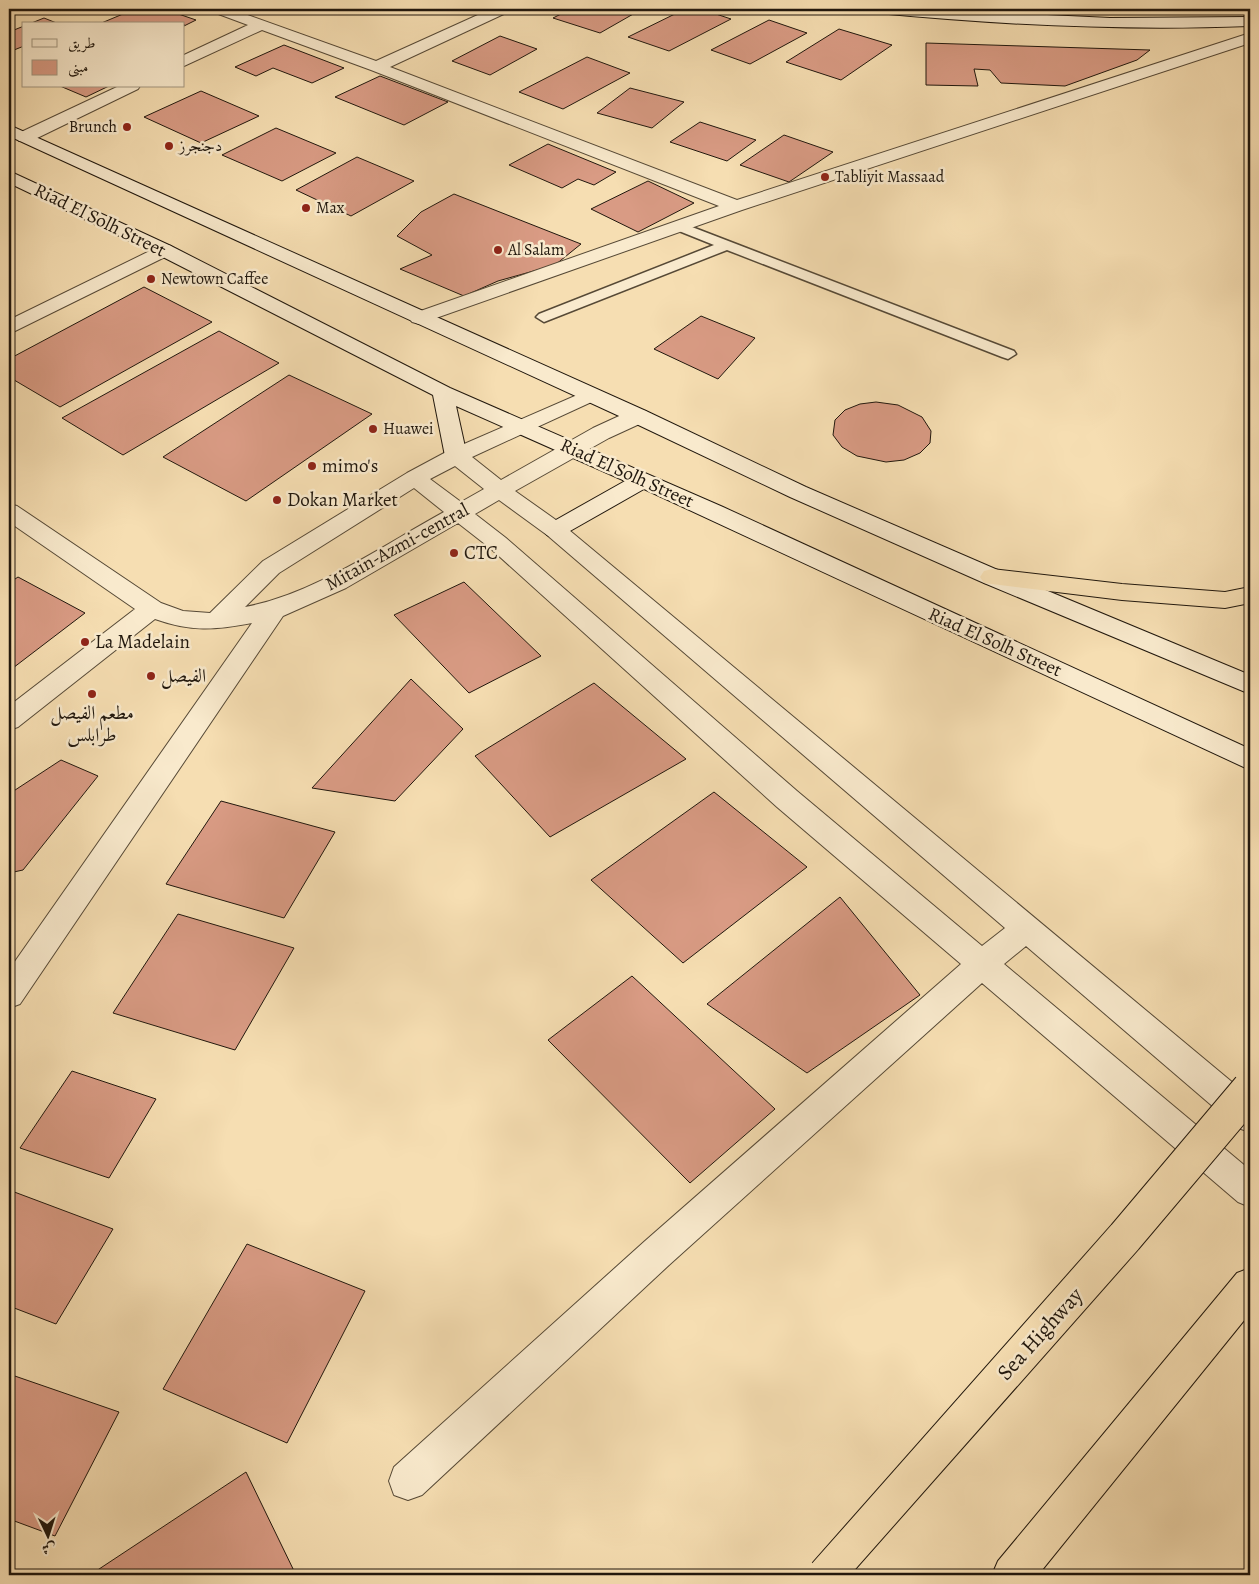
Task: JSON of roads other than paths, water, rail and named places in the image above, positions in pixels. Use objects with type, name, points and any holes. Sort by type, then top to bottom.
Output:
[{"type":"highway","points":[[992,577],[1122,592],[1196,598],[1225,600],[1250,595]]},
{"type":"highway","name":"Sea Highway","points":[[826,1575],[1125,1237],[1250,1089]]},
{"type":"highway","points":[[1012,1575],[1250,1284]]},
{"type":"street","points":[[218,9],[377,67],[736,206]]},
{"type":"street","points":[[377,67],[503,9]]},
{"type":"street","points":[[878,9],[930,14],[1105,23],[1250,22]]},
{"type":"street","points":[[185,62],[261,25]]},
{"type":"street","points":[[419,318],[736,206],[1250,38]]},
{"type":"street","points":[[17,134],[127,88]]},
{"type":"street","points":[[17,134],[638,416],[798,492],[992,577],[1250,685]]},
{"type":"street","name":"Riad El Solh Street","points":[[9,176],[164,250],[443,392],[644,480],[1250,760]]},
{"type":"street","points":[[9,328],[164,250]]},
{"type":"street","points":[[443,392],[456,456],[555,530],[1250,1117]]},
{"type":"street","points":[[216,621],[271,568],[415,478],[456,456],[591,395]]},
{"type":"street","name":"Mitain-Azmi-central","points":[[9,511],[152,609],[177,619],[196,622],[216,621],[274,610],[337,582],[572,449],[638,416]]},
{"type":"street","points":[[415,478],[498,543],[779,792],[1250,1191]]},
{"type":"street","points":[[555,530],[644,480]]},
{"type":"street","points":[[9,720],[152,609]]},
{"type":"street","points":[[9,994],[274,610]]},
{"type":"street","points":[[408,1481],[650,1260],[982,964],[1026,928]]},
{"type":"lane","points":[[679,226],[1008,354]]},
{"type":"lane","points":[[544,317],[726,244]]},
{"type":"place","name":"Brunch","points":[[127,127]]},
{"type":"place","name":"دجنجرز","points":[[169,146]]},
{"type":"place","name":"Tabliyit Massaad","points":[[825,177]]},
{"type":"place","name":"Max","points":[[306,208]]},
{"type":"place","name":"Al Salam","points":[[498,250]]},
{"type":"place","name":"Newtown Caffee","points":[[151,279]]},
{"type":"place","name":"Huawei","points":[[373,429]]},
{"type":"place","name":"mimo's","points":[[312,466]]},
{"type":"place","name":"Dokan Market","points":[[277,500]]},
{"type":"place","name":"CTC","points":[[454,553]]},
{"type":"place","name":"La Madelain","points":[[85,642]]},
{"type":"place","name":"الفيصل","points":[[151,676]]},
{"type":"place","name":"مطعم الفيصل طرابلس","points":[[92,694]]}]
